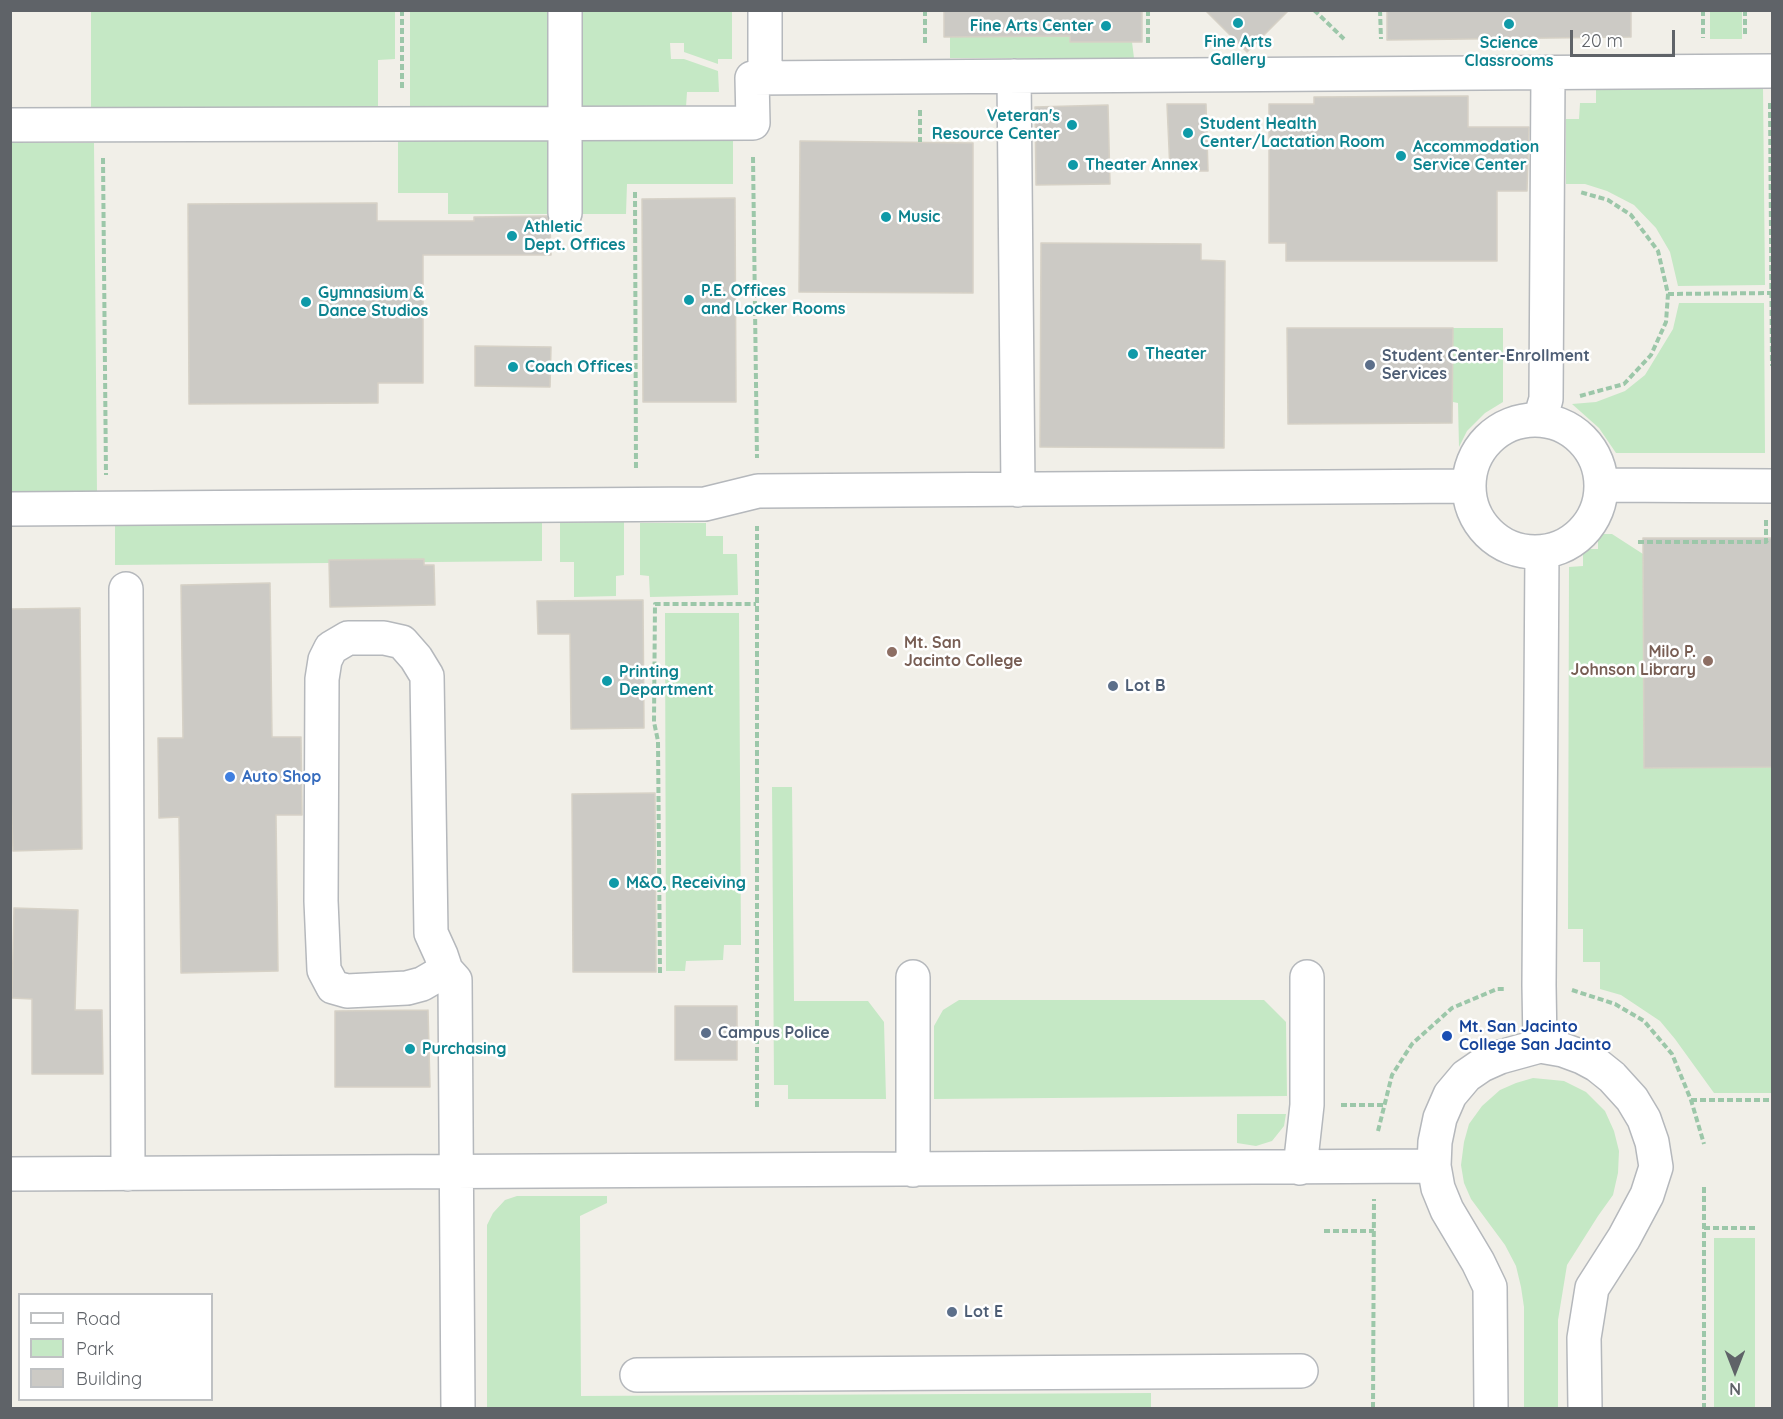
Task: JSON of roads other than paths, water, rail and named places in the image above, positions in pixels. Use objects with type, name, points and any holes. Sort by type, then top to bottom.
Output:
[{"type":"street","points":[[565,10],[565,213]]},
{"type":"street","points":[[765,10],[765,78]]},
{"type":"street","points":[[10,125],[753,123],[752,78],[1771,71]]},
{"type":"street","points":[[1543,409],[1504,427],[1489,437],[1470,468],[1468,486],[1472,508],[1483,527],[1499,542],[1520,550],[1542,552],[1561,547],[1578,537],[1591,522],[1599,504],[1602,485],[1599,465],[1590,448],[1577,434],[1559,424],[1543,409],[1548,73]]},
{"type":"street","points":[[1014,76],[1018,490]]},
{"type":"street","points":[[1602,485],[1773,486]]},
{"type":"street","points":[[10,509],[705,504],[758,491],[1468,486]]},
{"type":"street","points":[[1540,1046],[1542,552]]},
{"type":"street","points":[[126,589],[128,1174]]},
{"type":"street","points":[[446,970],[422,984],[407,988],[347,991],[333,987],[324,970],[321,902],[322,679],[325,660],[331,648],[348,638],[384,638],[402,642],[416,658],[426,676],[431,933],[446,970],[454,980],[458,1408]]},
{"type":"street","points":[[913,977],[913,1170]]},
{"type":"street","points":[[1300,1168],[1307,1105],[1307,977]]},
{"type":"street","points":[[1491,1408],[1490,1287],[1447,1210],[1438,1188],[1434,1166],[1435,1142],[1440,1118],[1450,1095],[1466,1076],[1500,1057],[1540,1046],[1563,1050],[1582,1057],[1598,1065],[1612,1077],[1632,1099],[1644,1119],[1652,1142],[1656,1167],[1647,1195],[1624,1238],[1592,1288],[1584,1338],[1585,1408]]},
{"type":"street","points":[[10,1174],[1434,1166]]},
{"type":"street","points":[[637,1375],[1301,1371]]},
{"type":"place","name":"Fine Arts Gallery","points":[[1238,23]]},
{"type":"place","name":"Science Classrooms","points":[[1509,24]]},
{"type":"place","name":"Fine Arts Center","points":[[1106,26]]},
{"type":"place","name":"Veteran's Resource Center","points":[[1072,125]]},
{"type":"place","name":"Student Health Center/Lactation Room","points":[[1188,133]]},
{"type":"place","name":"Accommodation Service Center","points":[[1401,156]]},
{"type":"place","name":"Theater Annex","points":[[1073,165]]},
{"type":"place","name":"Music","points":[[886,217]]},
{"type":"place","name":"Athletic Dept. Offices","points":[[512,236]]},
{"type":"place","name":"P.E. Offices and Locker Rooms","points":[[689,300]]},
{"type":"place","name":"Gymnasium & Dance Studios","points":[[306,302]]},
{"type":"place","name":"Theater","points":[[1133,354]]},
{"type":"place","name":"Student Center-Enrollment Services","points":[[1370,365]]},
{"type":"place","name":"Coach Offices","points":[[513,367]]},
{"type":"place","name":"Mt. San Jacinto College","points":[[892,652]]},
{"type":"place","name":"Milo P. Johnson Library","points":[[1708,661]]},
{"type":"place","name":"Printing Department","points":[[607,681]]},
{"type":"place","name":"Lot B","points":[[1113,686]]},
{"type":"place","name":"Auto Shop","points":[[230,777]]},
{"type":"place","name":"M&O, Receiving","points":[[614,883]]},
{"type":"place","name":"Campus Police","points":[[706,1033]]},
{"type":"place","name":"Mt. San Jacinto College San Jacinto","points":[[1447,1036]]},
{"type":"place","name":"Purchasing","points":[[410,1049]]},
{"type":"place","name":"Lot E","points":[[952,1312]]}]
